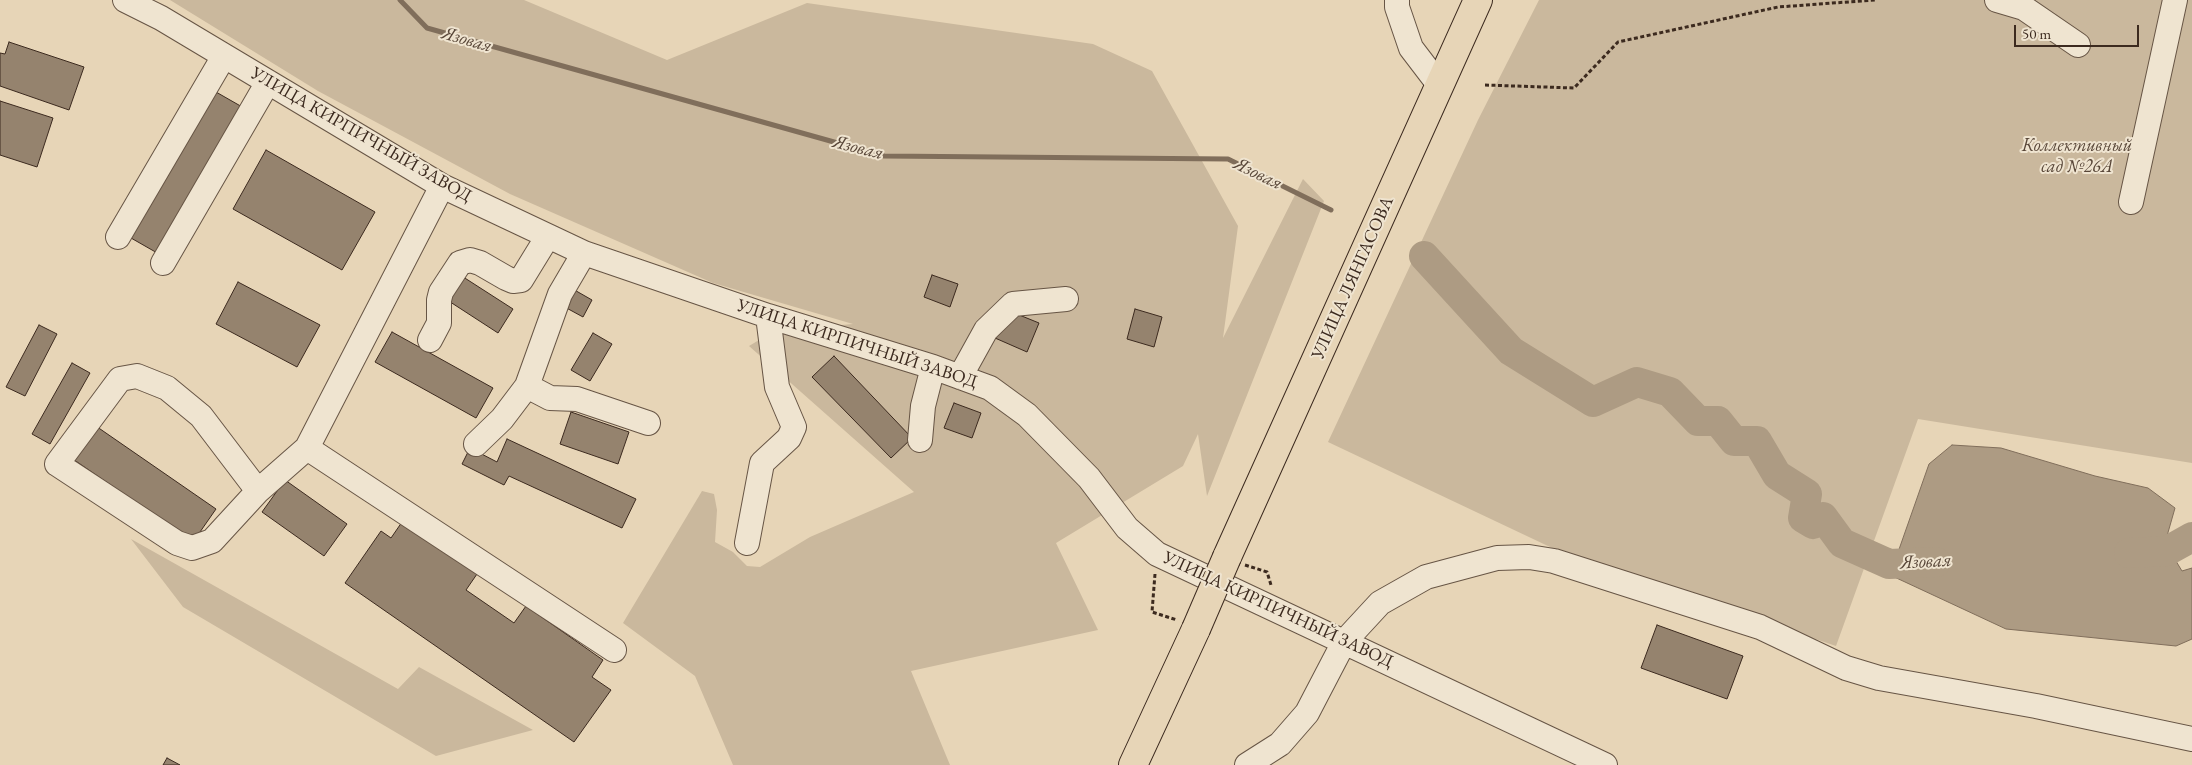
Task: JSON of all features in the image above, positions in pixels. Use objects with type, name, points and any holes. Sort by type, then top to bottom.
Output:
[{"type":"main road","name":"УЛИЦА ЛЯНГАСОВА","points":[[1133,765],[1187,625],[1227,557],[1478,0]]},
{"type":"street","name":"УЛИЦА КИРПИЧНЫЙ ЗАВОД","points":[[126,0],[161,18],[442,186],[584,253],[768,316],[933,367],[990,388],[1027,415],[1089,478],[1127,528],[1157,554],[1344,642],[1562,756],[1605,765]]},
{"type":"street","points":[[1397,0],[1397,7],[1411,48],[1440,86]]},
{"type":"street","points":[[1997,0],[2024,8],[2078,45]]},
{"type":"street","points":[[2131,202],[2175,0]]},
{"type":"street","points":[[118,237],[224,56]]},
{"type":"street","points":[[163,263],[268,82]]},
{"type":"street","points":[[258,490],[202,416],[167,388],[137,376],[120,379],[56,464],[177,543],[192,548],[212,541],[258,490],[307,448],[442,186]]},
{"type":"street","points":[[430,340],[439,323],[438,300],[441,292],[460,263],[470,260],[480,263],[513,281],[521,280],[548,236]]},
{"type":"street","points":[[476,444],[502,419],[527,386],[560,294],[584,253]]},
{"type":"street","points":[[960,377],[986,330],[1013,304],[1066,299]]},
{"type":"street","points":[[746,543],[762,463],[789,438],[794,427],[777,387],[768,316]]},
{"type":"street","points":[[920,440],[923,406],[933,367]]},
{"type":"street","points":[[527,386],[550,398],[576,399],[648,423]]},
{"type":"street","points":[[307,448],[614,650]]},
{"type":"street","points":[[1247,765],[1280,744],[1308,713],[1344,642],[1380,603],[1426,577],[1497,558],[1529,556],[1554,561],[1760,627],[1846,668],[1879,678],[2036,706],[2192,739]]},
{"type":"path","points":[[1485,85],[1574,88],[1618,42],[1778,8],[1875,0]]},
{"type":"path","points":[[1157,554],[1152,612],[1187,625]]},
{"type":"green space","points":[[170,0],[524,0],[667,60],[807,3],[1093,44],[1152,71],[1238,226],[1223,338],[1303,179],[1324,201],[1207,496],[1198,434],[1183,466],[1056,543],[1098,630],[911,671],[950,765],[733,765],[695,676],[623,623],[702,491],[714,494],[717,510],[715,542],[733,552],[747,566],[760,567],[810,537],[914,492],[749,346],[774,331],[853,324],[713,283],[510,194],[318,91]]},
{"type":"green space","name":"Коллективный сад №26А","points":[[1539,0],[2192,0],[2192,463],[1918,419],[1836,646],[1567,555],[1328,442],[1478,120]]},
{"type":"green space","points":[[131,539],[398,689],[419,667],[533,730],[436,756],[183,607]]},
{"type":"water","points":[[1952,445],[2001,448],[2095,476],[2148,488],[2175,508],[2165,543],[2182,571],[2192,568],[2192,639],[2176,646],[2006,629],[1890,575],[1929,464]]},
{"type":"building","points":[[9,42],[84,67],[69,110],[0,86],[0,53],[5,54]]},
{"type":"building","points":[[216,92],[244,108],[159,254],[131,238]]},
{"type":"building","points":[[0,101],[53,118],[37,167],[0,155]]},
{"type":"building","points":[[266,150],[375,212],[342,270],[233,209]]},
{"type":"building","points":[[457,273],[513,309],[498,333],[441,296]]},
{"type":"building","points":[[932,275],[958,284],[950,307],[924,297]]},
{"type":"building","points":[[238,282],[320,325],[297,367],[216,324]]},
{"type":"building","points":[[571,288],[592,300],[583,317],[561,305]]},
{"type":"building","points":[[1135,309],[1162,317],[1154,347],[1127,339]]},
{"type":"building","points":[[1007,310],[1039,323],[1027,352],[995,338]]},
{"type":"building","points":[[39,325],[57,334],[25,396],[6,387]]},
{"type":"building","points":[[392,332],[493,388],[476,418],[375,362]]},
{"type":"building","points":[[593,333],[612,344],[590,381],[571,370]]},
{"type":"building","points":[[834,356],[912,438],[891,458],[812,377]]},
{"type":"building","points":[[72,363],[90,373],[50,444],[32,434]]},
{"type":"building","points":[[954,403],[981,413],[972,438],[944,428]]},
{"type":"building","points":[[571,412],[629,432],[618,464],[560,444]]},
{"type":"building","points":[[90,422],[216,509],[193,542],[67,455]]},
{"type":"building","points":[[507,439],[636,499],[622,528],[509,476],[504,485],[462,464],[470,448],[497,462]]},
{"type":"building","points":[[285,480],[347,524],[324,556],[262,512]]},
{"type":"building","points":[[402,522],[477,574],[466,590],[514,623],[526,606],[603,660],[592,677],[611,690],[574,742],[345,583],[381,531],[391,538]]},
{"type":"building","points":[[1657,625],[1743,656],[1727,699],[1641,668]]},
{"type":"building","points":[[167,758],[180,765],[163,765]]},
{"type":"waterway","name":"Язовая","points":[[400,0],[427,28],[884,156],[1228,159],[1331,210]]},
{"type":"waterway","name":"Язовая","points":[[1424,256],[1511,351],[1593,402],[1637,382],[1670,392],[1698,421],[1718,421],[1734,441],[1757,441],[1777,475],[1807,494],[1803,518],[1813,524],[1823,517],[1842,543],[1889,564],[1936,562]]},
{"type":"waterway","name":"Язовая","points":[[2129,553],[2167,551],[2192,537]]}]
